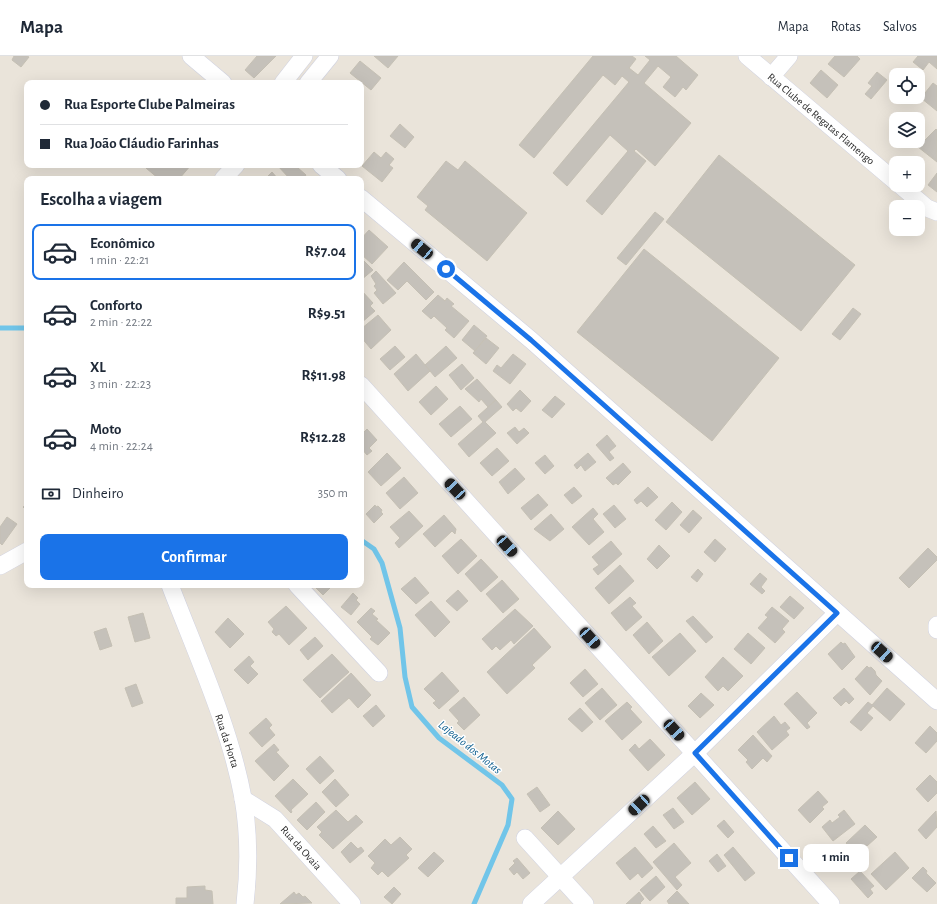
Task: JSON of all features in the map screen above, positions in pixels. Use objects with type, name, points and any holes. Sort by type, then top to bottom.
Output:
[{"type":"street","points":[[191,56],[219,80]]},
{"type":"street","points":[[284,80],[304,56]]},
{"type":"street","points":[[310,80],[330,56]]},
{"type":"street","name":"Rua Clube de Regatas Flamengo","points":[[747,56],[889,176]]},
{"type":"street","points":[[771,77],[789,56]]},
{"type":"street","points":[[226,176],[233,168]]},
{"type":"street","points":[[325,168],[334,176]]},
{"type":"street","points":[[908,192],[927,208],[937,212]]},
{"type":"street","points":[[364,201],[531,340],[937,701]]},
{"type":"street","points":[[364,389],[831,904]]},
{"type":"street","points":[[0,566],[24,553]]},
{"type":"street","name":"Rua da Horta","points":[[171,588],[227,736],[236,768],[243,799],[248,841],[248,877],[245,904]]},
{"type":"street","points":[[300,588],[378,673]]},
{"type":"street","points":[[531,904],[695,753],[837,613]]},
{"type":"street","points":[[937,625],[937,630]]},
{"type":"street","name":"Rua da Ovaia","points":[[243,799],[275,819],[352,904]]},
{"type":"street","points":[[525,838],[585,904]]},
{"type":"building","points":[[14,56],[29,57],[21,67],[12,60]]},
{"type":"building","points":[[257,56],[276,56],[254,78],[245,70]]},
{"type":"building","points":[[374,56],[398,56],[388,68]]},
{"type":"building","points":[[593,56],[632,56],[636,59],[629,68],[638,75],[650,60],[645,56],[676,56],[698,75],[686,90],[683,87],[675,97],[663,87],[671,77],[658,66],[644,83],[691,123],[655,166],[636,149],[634,151],[646,161],[602,215],[586,201],[628,151],[610,135],[567,186],[553,173],[629,82],[622,76],[615,85],[603,75],[534,158],[519,145]]},
{"type":"building","points":[[835,56],[857,56],[860,59],[844,77],[828,64]]},
{"type":"building","points":[[918,56],[937,56],[937,69],[929,62],[924,68],[920,68],[913,62]]},
{"type":"building","points":[[360,61],[381,78],[371,90],[364,84],[364,80],[359,80],[350,73]]},
{"type":"building","points":[[821,70],[838,85],[827,98],[810,83]]},
{"type":"building","points":[[877,72],[887,80],[871,99],[865,94],[872,86],[868,83]]},
{"type":"building","points":[[933,83],[937,86],[937,111],[925,101],[925,93]]},
{"type":"building","points":[[400,124],[414,137],[405,148],[390,136]]},
{"type":"building","points":[[936,129],[937,130],[937,162],[919,148],[925,148],[925,140]]},
{"type":"building","points":[[374,152],[381,158],[386,152],[394,159],[389,165],[393,168],[382,182],[364,168],[364,164]]},
{"type":"building","points":[[719,155],[855,265],[801,331],[666,222]]},
{"type":"building","points":[[446,161],[458,170],[465,161],[527,213],[487,261],[425,210],[428,206],[417,197]]},
{"type":"building","points":[[146,168],[188,168],[182,176],[155,176]]},
{"type":"building","points":[[280,168],[298,168],[306,175],[305,176],[287,176]]},
{"type":"building","points":[[272,172],[275,176],[268,176]]},
{"type":"building","points":[[937,173],[937,192],[928,185]]},
{"type":"building","points":[[655,212],[664,219],[626,265],[617,258]]},
{"type":"building","points":[[369,230],[388,247],[372,264],[364,257],[364,236]]},
{"type":"building","points":[[644,249],[779,358],[712,441],[577,332]]},
{"type":"building","points":[[364,261],[373,270],[364,278]]},
{"type":"building","points":[[404,262],[434,292],[426,300],[407,281],[398,290],[387,280]]},
{"type":"building","points":[[376,271],[396,293],[383,304],[374,293],[377,290],[374,286],[376,284],[371,276]]},
{"type":"building","points":[[364,293],[373,303],[370,306],[375,311],[364,320]]},
{"type":"building","points":[[438,295],[445,301],[447,298],[454,304],[451,306],[469,321],[454,338],[445,330],[447,328],[434,316],[431,319],[422,311]]},
{"type":"building","points":[[853,308],[861,314],[840,340],[832,334]]},
{"type":"building","points":[[378,315],[391,330],[371,349],[364,341],[364,327]]},
{"type":"building","points":[[474,325],[487,336],[475,351],[462,340]]},
{"type":"building","points":[[486,338],[499,348],[486,364],[473,353]]},
{"type":"building","points":[[395,346],[405,357],[390,370],[380,359]]},
{"type":"building","points":[[446,346],[457,358],[435,377],[425,365]]},
{"type":"building","points":[[416,354],[430,371],[408,391],[394,374]]},
{"type":"building","points":[[513,354],[526,364],[510,384],[493,371],[497,365],[501,368]]},
{"type":"building","points":[[462,364],[474,378],[461,390],[449,375]]},
{"type":"building","points":[[477,379],[496,400],[488,407],[481,399],[479,402],[465,389]]},
{"type":"building","points":[[436,386],[448,399],[431,415],[419,402]]},
{"type":"building","points":[[520,390],[531,401],[521,412],[516,408],[513,411],[507,404]]},
{"type":"building","points":[[555,396],[565,404],[552,418],[542,410]]},
{"type":"building","points":[[496,400],[502,407],[485,422],[496,433],[469,457],[458,444],[483,422],[478,416]]},
{"type":"building","points":[[460,406],[472,419],[451,437],[439,424]]},
{"type":"building","points":[[515,427],[519,432],[524,428],[529,433],[517,444],[507,433]]},
{"type":"building","points":[[367,429],[377,440],[369,448],[372,451],[367,455],[364,452],[364,432]]},
{"type":"building","points":[[607,435],[616,446],[609,452],[614,458],[610,461],[596,445]]},
{"type":"building","points":[[497,448],[509,461],[492,476],[480,463]]},
{"type":"building","points":[[387,453],[401,468],[381,486],[368,472]]},
{"type":"building","points":[[588,453],[596,462],[585,471],[581,465],[577,469],[574,465]]},
{"type":"building","points":[[545,455],[554,466],[545,474],[535,463]]},
{"type":"building","points":[[623,463],[631,472],[618,485],[616,483],[613,485],[606,478]]},
{"type":"building","points":[[515,468],[525,479],[508,494],[499,482]]},
{"type":"building","points":[[404,477],[418,493],[400,509],[386,493]]},
{"type":"building","points":[[574,487],[582,496],[572,504],[564,495]]},
{"type":"building","points":[[648,487],[658,497],[647,507],[641,501],[637,504],[634,500]]},
{"type":"building","points":[[538,494],[548,505],[531,520],[521,508]]},
{"type":"building","points":[[672,502],[682,512],[666,530],[655,520]]},
{"type":"building","points":[[375,505],[382,510],[381,512],[383,514],[374,523],[366,514]]},
{"type":"building","points":[[614,505],[626,519],[615,528],[603,514]]},
{"type":"building","points":[[593,508],[598,514],[593,519],[604,532],[589,545],[572,527]]},
{"type":"building","points":[[693,510],[702,518],[689,533],[680,525]]},
{"type":"building","points":[[409,511],[423,526],[399,548],[395,543],[400,538],[390,527]]},
{"type":"building","points":[[551,514],[564,529],[550,541],[534,529]]},
{"type":"building","points":[[444,515],[456,529],[455,534],[452,531],[435,547],[423,534]]},
{"type":"building","points":[[7,517],[17,524],[2,545],[0,543],[0,527]]},
{"type":"building","points":[[461,539],[477,556],[458,574],[442,556]]},
{"type":"building","points":[[715,539],[726,549],[715,562],[704,552]]},
{"type":"building","points":[[611,541],[622,554],[598,575],[593,569],[599,565],[592,557]]},
{"type":"building","points":[[659,545],[670,556],[657,569],[647,559]]},
{"type":"building","points":[[928,548],[937,557],[937,560],[909,588],[899,578]]},
{"type":"building","points":[[481,559],[498,577],[481,592],[465,574]]},
{"type":"building","points":[[620,565],[634,581],[609,604],[595,588]]},
{"type":"building","points":[[698,569],[703,574],[697,582],[691,577]]},
{"type":"building","points":[[760,573],[767,579],[761,587],[765,591],[762,594],[750,584]]},
{"type":"building","points":[[415,577],[429,593],[416,604],[401,589]]},
{"type":"building","points":[[502,580],[519,599],[503,613],[486,594]]},
{"type":"building","points":[[316,588],[330,588],[323,595]]},
{"type":"building","points":[[458,590],[468,601],[457,611],[446,601]]},
{"type":"building","points":[[353,593],[358,598],[356,600],[360,604],[351,615],[341,607]]},
{"type":"building","points":[[790,596],[804,608],[794,619],[780,607]]},
{"type":"building","points":[[630,597],[636,603],[632,606],[642,617],[626,631],[611,613]]},
{"type":"building","points":[[431,601],[450,622],[435,637],[415,615]]},
{"type":"building","points":[[286,606],[307,628],[289,645],[279,634],[276,636],[272,632],[274,629],[268,622]]},
{"type":"building","points":[[772,607],[789,621],[782,629],[785,632],[775,643],[758,628],[768,617],[765,615]]},
{"type":"building","points":[[371,608],[375,611],[372,614],[378,619],[376,620],[390,633],[378,645],[370,639],[372,637],[357,622]]},
{"type":"building","points":[[515,609],[533,626],[514,644],[511,640],[500,650],[496,646],[492,650],[482,639]]},
{"type":"building","points":[[143,613],[150,638],[135,642],[128,617]]},
{"type":"building","points":[[693,616],[713,637],[706,643],[686,621]]},
{"type":"building","points":[[228,618],[244,634],[230,648],[215,632]]},
{"type":"building","points":[[647,622],[663,641],[649,654],[633,635]]},
{"type":"building","points":[[106,628],[112,646],[100,650],[94,632]]},
{"type":"building","points":[[534,628],[551,647],[532,665],[535,668],[507,694],[487,672]]},
{"type":"building","points":[[680,633],[696,651],[669,676],[652,657]]},
{"type":"building","points":[[748,633],[765,648],[751,664],[734,649]]},
{"type":"building","points":[[315,637],[323,646],[308,660],[300,650]]},
{"type":"building","points":[[841,642],[843,644],[845,643],[855,657],[842,670],[828,654]]},
{"type":"building","points":[[332,654],[349,672],[320,698],[303,680]]},
{"type":"building","points":[[249,656],[254,662],[250,666],[258,674],[248,684],[234,670]]},
{"type":"building","points":[[723,657],[743,676],[728,691],[723,686],[718,691],[705,677]]},
{"type":"building","points":[[867,666],[869,668],[871,667],[875,671],[876,675],[882,681],[870,695],[855,679]]},
{"type":"building","points":[[585,669],[598,684],[583,697],[570,683]]},
{"type":"building","points":[[442,672],[459,691],[439,709],[433,703],[436,701],[424,689]]},
{"type":"building","points":[[351,673],[371,695],[358,708],[349,698],[332,713],[321,701]]},
{"type":"building","points":[[136,684],[143,703],[132,707],[125,688]]},
{"type":"building","points":[[602,688],[617,705],[600,720],[585,703]]},
{"type":"building","points":[[844,688],[854,699],[849,704],[846,701],[841,706],[833,698]]},
{"type":"building","points":[[887,688],[905,704],[890,721],[873,706],[867,713],[873,718],[861,731],[850,722],[868,702],[872,705]]},
{"type":"building","points":[[797,692],[817,713],[807,723],[810,727],[807,729],[784,704]]},
{"type":"building","points":[[701,693],[714,705],[700,718],[688,706]]},
{"type":"building","points":[[464,697],[480,715],[464,730],[457,723],[459,721],[449,710]]},
{"type":"building","points":[[627,702],[632,707],[630,709],[642,722],[622,740],[605,721]]},
{"type":"building","points":[[376,705],[385,716],[373,727],[363,716]]},
{"type":"building","points":[[580,708],[593,722],[582,732],[568,719]]},
{"type":"building","points":[[774,716],[781,725],[785,722],[790,728],[786,731],[789,735],[772,750],[757,732]]},
{"type":"building","points":[[266,718],[272,725],[269,728],[275,735],[262,747],[249,733]]},
{"type":"building","points":[[930,726],[937,733],[937,741],[926,753],[915,743]]},
{"type":"building","points":[[753,735],[772,756],[767,762],[763,758],[752,769],[746,762],[748,760],[738,750]]},
{"type":"building","points":[[650,739],[665,755],[648,771],[629,750],[635,744],[639,749]]},
{"type":"building","points":[[274,744],[279,750],[276,752],[289,766],[274,781],[255,761]]},
{"type":"building","points":[[320,756],[334,771],[320,784],[306,769]]},
{"type":"building","points":[[930,775],[937,782],[937,793],[928,802],[916,789]]},
{"type":"building","points":[[293,779],[308,794],[291,810],[291,813],[275,796]]},
{"type":"building","points":[[335,779],[349,795],[336,807],[322,792]]},
{"type":"building","points":[[695,782],[710,799],[692,815],[677,798]]},
{"type":"building","points":[[537,787],[550,805],[540,812],[527,794]]},
{"type":"building","points":[[818,791],[828,802],[822,807],[824,809],[810,823],[798,810]]},
{"type":"building","points":[[316,802],[325,812],[307,830],[297,820]]},
{"type":"building","points":[[673,808],[684,822],[674,829],[663,815]]},
{"type":"building","points":[[336,810],[348,822],[356,815],[363,822],[333,849],[319,835],[322,832],[317,827]]},
{"type":"building","points":[[844,810],[855,824],[833,841],[822,827],[830,820],[832,823],[840,817],[838,815]]},
{"type":"building","points":[[558,811],[575,829],[558,845],[541,828]]},
{"type":"building","points":[[936,811],[937,827],[926,839],[918,830]]},
{"type":"building","points":[[724,820],[734,832],[728,838],[717,826]]},
{"type":"building","points":[[865,825],[877,837],[857,855],[846,843]]},
{"type":"building","points":[[653,826],[666,841],[656,848],[644,834]]},
{"type":"building","points":[[400,837],[412,849],[406,855],[409,858],[388,877],[382,871],[378,875],[371,868],[375,863],[368,856],[385,839],[391,845]]},
{"type":"building","points":[[351,842],[358,849],[361,847],[364,851],[350,863],[341,852]]},
{"type":"building","points":[[674,843],[691,863],[675,877],[682,885],[677,890],[653,862]]},
{"type":"building","points":[[635,847],[653,868],[642,878],[638,873],[630,880],[616,863]]},
{"type":"building","points":[[733,847],[755,873],[745,881],[724,855]]},
{"type":"building","points":[[434,852],[444,861],[428,877],[418,868]]},
{"type":"building","points":[[895,852],[909,868],[886,890],[871,874]]},
{"type":"building","points":[[717,854],[726,866],[718,872],[709,861]]},
{"type":"building","points":[[517,858],[530,873],[523,879],[517,872],[514,875],[509,869],[515,863],[513,861]]},
{"type":"building","points":[[923,867],[927,871],[926,873],[936,883],[927,892],[912,878]]},
{"type":"building","points":[[860,871],[874,886],[870,889],[873,893],[868,898],[851,879]]},
{"type":"building","points":[[656,876],[665,887],[650,901],[640,890]]},
{"type":"building","points":[[205,886],[205,890],[212,891],[213,904],[176,904],[176,898],[187,898],[187,887]]},
{"type":"building","points":[[394,887],[401,894],[392,904],[384,897]]},
{"type":"building","points":[[677,891],[689,904],[669,904],[667,901]]},
{"type":"building","points":[[294,892],[296,895],[299,893],[303,897],[305,896],[312,903],[280,904]]},
{"type":"building","points":[[639,892],[644,899],[640,903],[641,904],[626,904]]},
{"type":"waterway","name":"Lajeado dos Motas","points":[[0,328],[24,328]]},
{"type":"waterway","name":"Lajeado dos Motas","points":[[364,542],[374,549],[382,563],[400,628],[405,677],[412,707],[439,738],[502,785],[512,799],[508,825],[474,904]]},
{"type":"route","points":[[446,269],[531,340],[837,613],[695,753],[789,858]]}]
